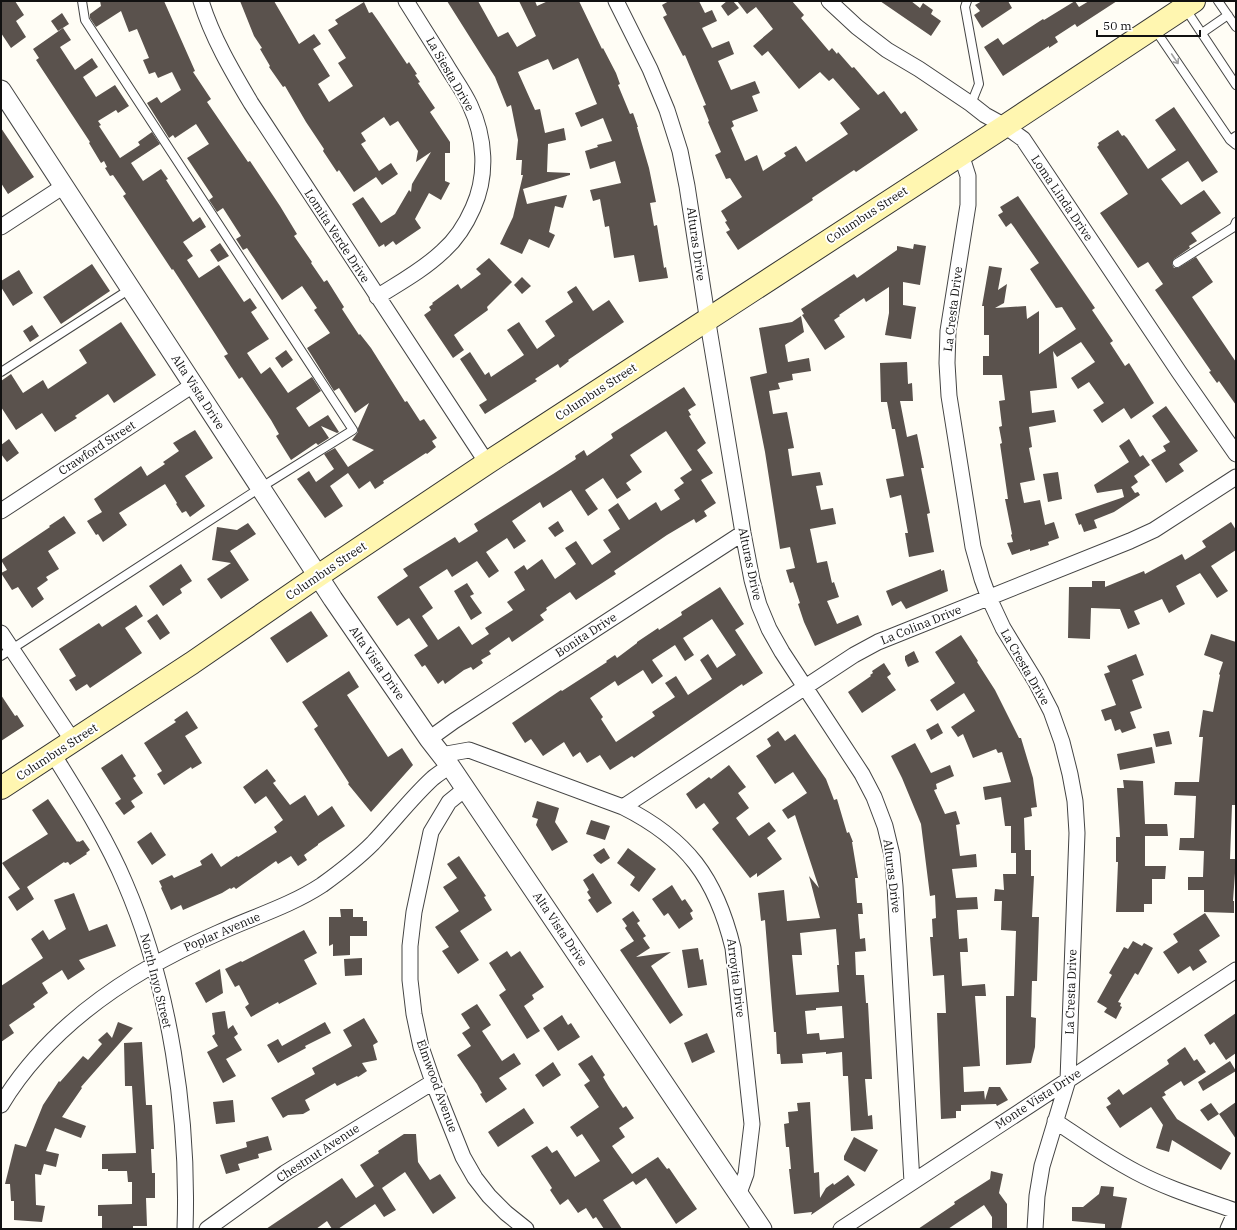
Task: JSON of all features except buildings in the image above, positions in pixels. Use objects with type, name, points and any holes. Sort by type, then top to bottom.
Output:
[{"type":"main road","name":"Columbus Street","points":[[1,788],[192,663],[318,576],[487,463],[1005,126],[1189,4]]},
{"type":"street","name":"Lomita Verde Drive","points":[[201,1],[218,43],[240,85],[377,297],[487,463]]},
{"type":"street","name":"La Siesta Drive","points":[[377,297],[426,265],[443,252],[456,237],[467,221],[476,201],[481,180],[483,160],[478,124],[469,103],[406,1]]},
{"type":"street","name":"Alturas Drive","points":[[616,1],[650,69],[667,110],[680,151],[690,198],[707,319],[743,532],[752,580],[759,605],[769,629],[782,652],[862,774],[885,826],[892,855],[895,886],[912,1182]]},
{"type":"street","name":"Loma Linda Drive","points":[[829,1],[857,27],[887,50],[919,69],[971,104],[984,115],[1005,126],[1023,139],[1179,372],[1236,454]]},
{"type":"street","name":"Alta Vista Drive","points":[[1,90],[318,576],[429,739],[465,789],[762,1229]]},
{"type":"street","name":"La Cresta Drive","points":[[962,154],[968,176],[968,205],[948,331],[947,363],[948,396],[973,547],[989,598],[1003,628],[1036,682],[1051,711],[1062,742],[1075,801],[1077,833],[1068,1080],[1042,1166],[1037,1196],[1035,1229]]},
{"type":"street","points":[[1,227],[64,186]]},
{"type":"street","name":"Crawford Street","points":[[1,511],[194,385]]},
{"type":"street","name":"La Colina Drive","points":[[623,807],[854,655],[878,642],[1154,530],[1236,477]]},
{"type":"street","name":"Bonita Drive","points":[[429,739],[454,721],[743,532]]},
{"type":"street","points":[[1,633],[6,652],[73,741]]},
{"type":"street","name":"Arroyita Drive","points":[[445,760],[469,750],[623,807],[643,817],[665,832],[684,850],[703,872],[718,898],[727,922],[733,948],[752,1124],[746,1174],[739,1193]]},
{"type":"street","name":"North Inyo Street","points":[[53,754],[98,829],[123,877],[140,921],[154,964],[174,1058],[180,1105],[184,1153],[185,1229]]},
{"type":"street","name":"Poplar Avenue","points":[[1,1105],[29,1067],[57,1037],[92,1006],[119,985],[154,964],[218,933],[292,902],[321,885],[347,866],[372,844],[433,778],[445,760]]},
{"type":"street","name":"Elmwood Avenue","points":[[465,789],[449,802],[431,832],[414,912],[410,946],[410,980],[414,1014],[421,1047],[432,1082],[463,1157],[475,1178],[489,1196],[506,1213],[526,1229]]},
{"type":"street","name":"Monte Vista Drive","points":[[841,1229],[1236,970]]},
{"type":"street","name":"Chestnut Avenue","points":[[207,1229],[291,1169],[432,1082]]},
{"type":"street","points":[[1055,1121],[1103,1153],[1136,1172],[1164,1185],[1236,1211],[1228,1229]]},
{"type":"lane","points":[[6,652],[260,488],[353,430],[85,20],[82,1]]},
{"type":"lane","points":[[967,1],[965,7],[979,84],[971,104]]},
{"type":"lane","points":[[1218,1],[1236,27]]},
{"type":"lane","points":[[1189,4],[1202,33],[1236,85]]},
{"type":"lane","points":[[1202,33],[1228,15]]},
{"type":"lane","points":[[1154,27],[1234,140]]},
{"type":"lane","points":[[1177,263],[1234,227],[1236,222]]},
{"type":"lane","points":[[1,372],[130,289]]}]
